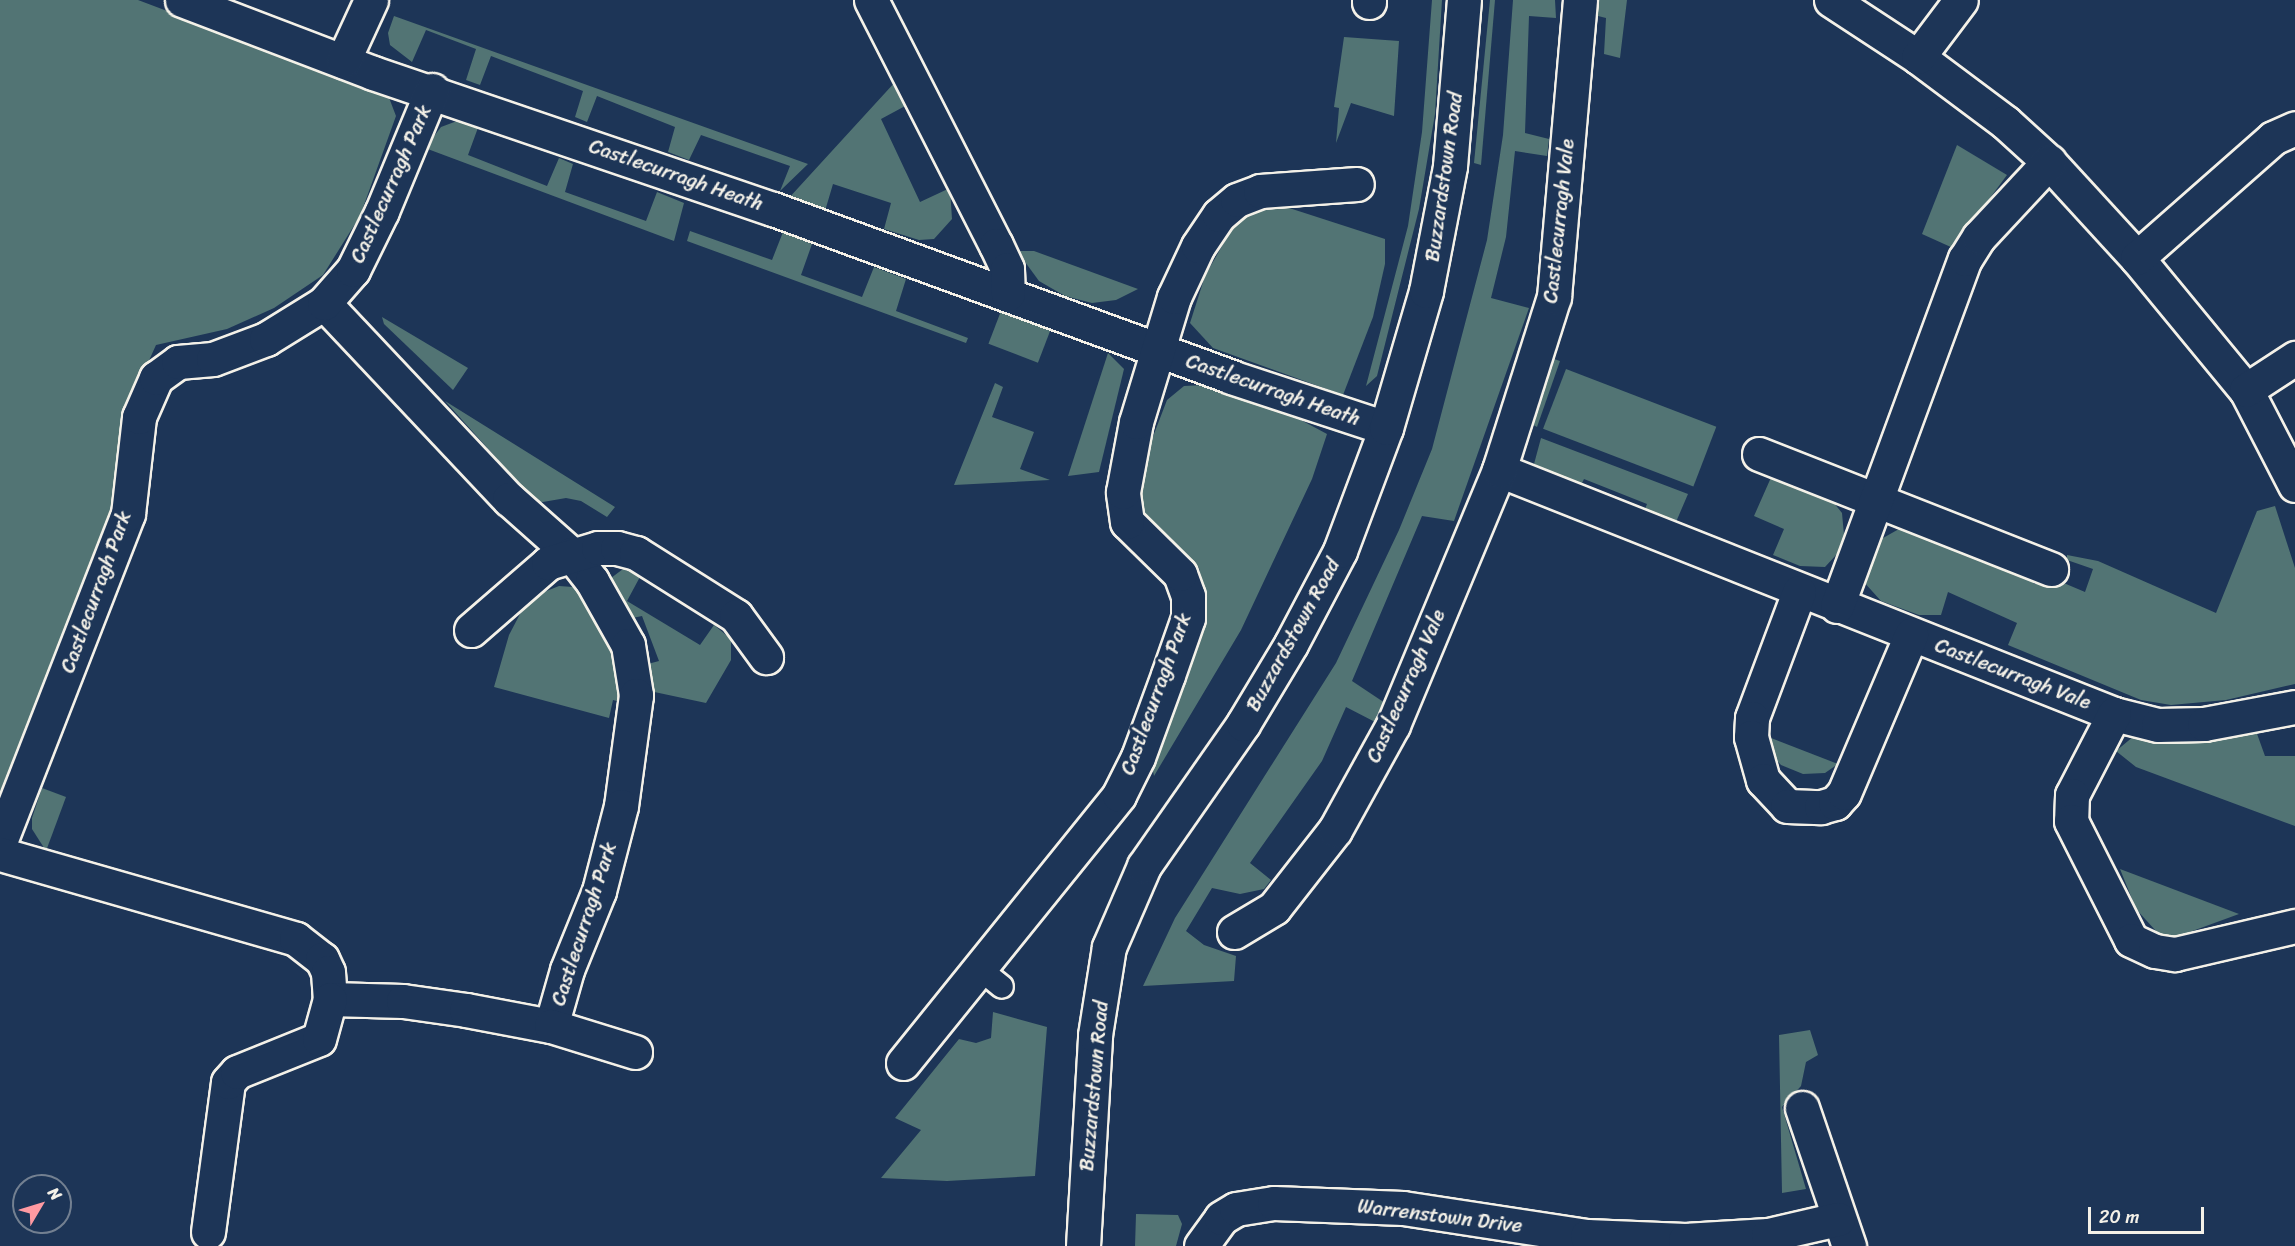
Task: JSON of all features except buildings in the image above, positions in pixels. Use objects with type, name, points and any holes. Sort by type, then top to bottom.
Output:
[{"type":"street","name":"Castlecurragh Heath","points":[[182,0],[343,61],[432,90],[1386,429]]},
{"type":"street","points":[[343,61],[371,0]]},
{"type":"street","points":[[871,0],[996,245],[1007,269],[1008,294]]},
{"type":"street","name":"Buzzardstown Road","points":[[1083,1246],[1095,1035],[1109,947],[1144,866],[1243,724],[1296,634],[1340,551],[1386,429],[1426,291],[1450,166],[1464,0]]},
{"type":"street","name":"Castlecurragh Vale","points":[[1234,932],[1274,908],[1335,830],[1393,725],[1499,470],[1554,297],[1580,0]]},
{"type":"street","points":[[1831,0],[1918,57],[2005,122],[2049,162],[2136,258],[2246,390],[2295,485]]},
{"type":"street","points":[[1918,57],[1961,0]]},
{"type":"street","name":"Castlecurragh Park","points":[[0,842],[128,513],[139,417],[156,378],[178,362],[213,359],[267,339],[324,303],[353,270],[382,211],[432,90]]},
{"type":"street","points":[[2136,258],[2273,138],[2295,128]]},
{"type":"street","points":[[1837,606],[1965,259],[1979,237],[2049,162]]},
{"type":"street","name":"Castlecurragh Heath","points":[[1160,350],[1174,297],[1198,246],[1219,215],[1237,200],[1260,191],[1358,184]]},
{"type":"street","name":"Castlecurragh Park","points":[[324,303],[509,499],[571,554],[592,581],[628,645],[636,695],[621,806],[610,849],[551,1026]]},
{"type":"street","name":"Castlecurragh Park","points":[[903,1063],[991,978],[1119,795],[1138,757],[1188,618],[1188,596],[1180,574],[1135,533],[1123,508],[1136,422],[1160,350]]},
{"type":"street","points":[[2246,390],[2295,358]]},
{"type":"street","points":[[1760,454],[2051,569]]},
{"type":"street","name":"Castlecurragh Vale","points":[[1499,470],[1799,592],[2114,714],[2158,725],[2204,724],[2295,707]]},
{"type":"street","points":[[471,630],[548,563],[571,554],[598,548],[636,553],[736,616],[765,657]]},
{"type":"street","name":"Castlecurragh Vale","points":[[1799,592],[1752,718],[1753,746],[1763,780],[1787,806],[1821,807],[1835,802],[1844,793],[1911,635]]},
{"type":"street","name":"Castlecurragh Vale","points":[[2114,714],[2072,795],[2071,821],[2131,940],[2155,951],[2175,954],[2295,926]]},
{"type":"street","points":[[0,854],[296,939],[322,959],[328,972],[330,999],[319,1039],[237,1072],[228,1082],[208,1232]]},
{"type":"street","name":"Castlecurragh Park","points":[[330,999],[402,1001],[551,1026],[635,1052]]},
{"type":"street","name":"Warrenstown Drive","points":[[1201,1246],[1221,1218],[1236,1209],[1274,1203],[1403,1208],[1587,1241],[1729,1239],[1804,1229],[1843,1232],[1802,1108]]},
{"type":"green space","points":[[0,0],[138,0],[377,90],[388,95],[396,116],[360,216],[323,275],[274,308],[227,329],[156,345],[129,405],[115,505],[0,803]]},
{"type":"green space","points":[[1432,0],[1442,0],[1435,114],[1419,209],[1377,376],[1366,386],[1408,226],[1422,132]]},
{"type":"green space","points":[[1490,0],[1495,0],[1481,165],[1474,163]]},
{"type":"green space","points":[[1513,0],[1555,0],[1556,18],[1529,16],[1525,133],[1549,139],[1547,156],[1515,151],[1506,237],[1491,298],[1529,308],[1454,521],[1422,516],[1352,681],[1385,703],[1377,723],[1346,707],[1322,761],[1250,863],[1271,880],[1264,889],[1240,894],[1212,888],[1186,931],[1204,945],[1236,956],[1234,981],[1143,986],[1175,918],[1336,663],[1399,530],[1432,449],[1487,240],[1503,135]]},
{"type":"green space","points":[[1594,0],[1627,0],[1620,58],[1604,54],[1606,18],[1594,15]]},
{"type":"green space","points":[[394,16],[808,164],[780,191],[790,166],[701,135],[689,160],[668,152],[675,127],[597,96],[587,122],[575,117],[583,91],[491,56],[480,85],[466,80],[476,49],[426,30],[412,62],[390,45],[388,33]]},
{"type":"green space","points":[[1344,37],[1399,41],[1394,116],[1351,103],[1336,143],[1339,108],[1334,107]]},
{"type":"green space","points":[[896,81],[907,105],[881,119],[920,202],[950,188],[952,219],[934,239],[919,240],[884,229],[891,203],[833,184],[825,211],[788,199]]},
{"type":"green space","points":[[457,121],[479,125],[468,155],[547,186],[559,158],[573,164],[565,192],[646,221],[657,192],[684,203],[674,241],[425,148],[441,127]]},
{"type":"green space","points":[[1957,145],[2007,175],[1953,248],[1922,234]]},
{"type":"green space","points":[[1283,206],[1385,239],[1385,264],[1373,317],[1343,395],[1213,348],[1190,323],[1205,276],[1234,225],[1249,212]]},
{"type":"green space","points":[[690,231],[772,260],[783,232],[812,244],[801,275],[862,297],[874,267],[906,279],[896,311],[968,338],[966,343],[687,241]]},
{"type":"green space","points":[[1017,251],[1034,251],[1138,289],[1116,300],[1092,303],[1065,296],[1039,281]]},
{"type":"green space","points":[[1001,311],[1050,330],[1038,363],[988,344]]},
{"type":"green space","points":[[382,317],[468,368],[453,390],[384,324]]},
{"type":"green space","points":[[1108,353],[1124,369],[1099,472],[1068,476]]},
{"type":"green space","points":[[1554,359],[1560,361],[1537,427],[1530,423]]},
{"type":"green space","points":[[1566,369],[1716,427],[1693,486],[1543,429]]},
{"type":"green space","points":[[995,383],[1003,387],[992,417],[1034,432],[1020,469],[1050,480],[954,485]]},
{"type":"green space","points":[[1204,385],[1299,419],[1327,434],[1312,479],[1241,630],[1154,776],[1152,766],[1193,652],[1206,604],[1199,568],[1142,511],[1142,483],[1149,447],[1167,400],[1184,386]]},
{"type":"green space","points":[[445,401],[615,507],[607,517],[581,501],[566,498],[537,503]]},
{"type":"green space","points":[[1541,438],[1688,494],[1676,522],[1645,509],[1647,504],[1584,479],[1581,485],[1534,464]]},
{"type":"green space","points":[[1773,473],[1830,498],[1842,513],[1844,535],[1837,554],[1825,567],[1800,566],[1773,555],[1784,529],[1754,516]]},
{"type":"green space","points":[[2275,506],[2295,568],[2295,684],[2226,700],[2171,705],[2141,700],[2008,645],[2017,623],[1948,592],[1941,615],[1919,615],[1881,601],[1863,581],[1876,542],[1906,525],[2030,571],[2034,584],[2059,581],[2085,592],[2093,569],[2067,560],[2067,555],[2098,561],[2216,613],[2257,511]]},
{"type":"green space","points":[[623,569],[641,575],[627,601],[700,645],[714,625],[731,639],[731,660],[706,703],[645,690],[644,665],[659,661],[642,616],[628,619],[612,586],[611,578]]},
{"type":"green space","points":[[559,586],[573,587],[589,597],[611,636],[624,703],[613,700],[609,718],[494,687],[509,635],[520,614],[539,594]]},
{"type":"green space","points":[[2256,731],[2265,756],[2295,756],[2295,826],[2136,767],[2116,751],[2134,736]]},
{"type":"green space","points":[[1766,736],[1838,764],[1825,773],[1803,774],[1781,765],[1771,754]]},
{"type":"green space","points":[[42,788],[66,797],[46,851],[32,829],[32,818]]},
{"type":"green space","points":[[2120,869],[2239,914],[2165,941],[2136,909]]},
{"type":"green space","points":[[993,1012],[1047,1027],[1035,1176],[947,1181],[881,1178],[921,1130],[895,1118],[959,1039],[976,1043],[991,1038]]},
{"type":"green space","points":[[1810,1030],[1818,1055],[1806,1062],[1801,1086],[1782,1107],[1806,1189],[1782,1193],[1779,1035]]},
{"type":"green space","points":[[1136,1214],[1178,1215],[1182,1224],[1176,1246],[1135,1246]]}]
